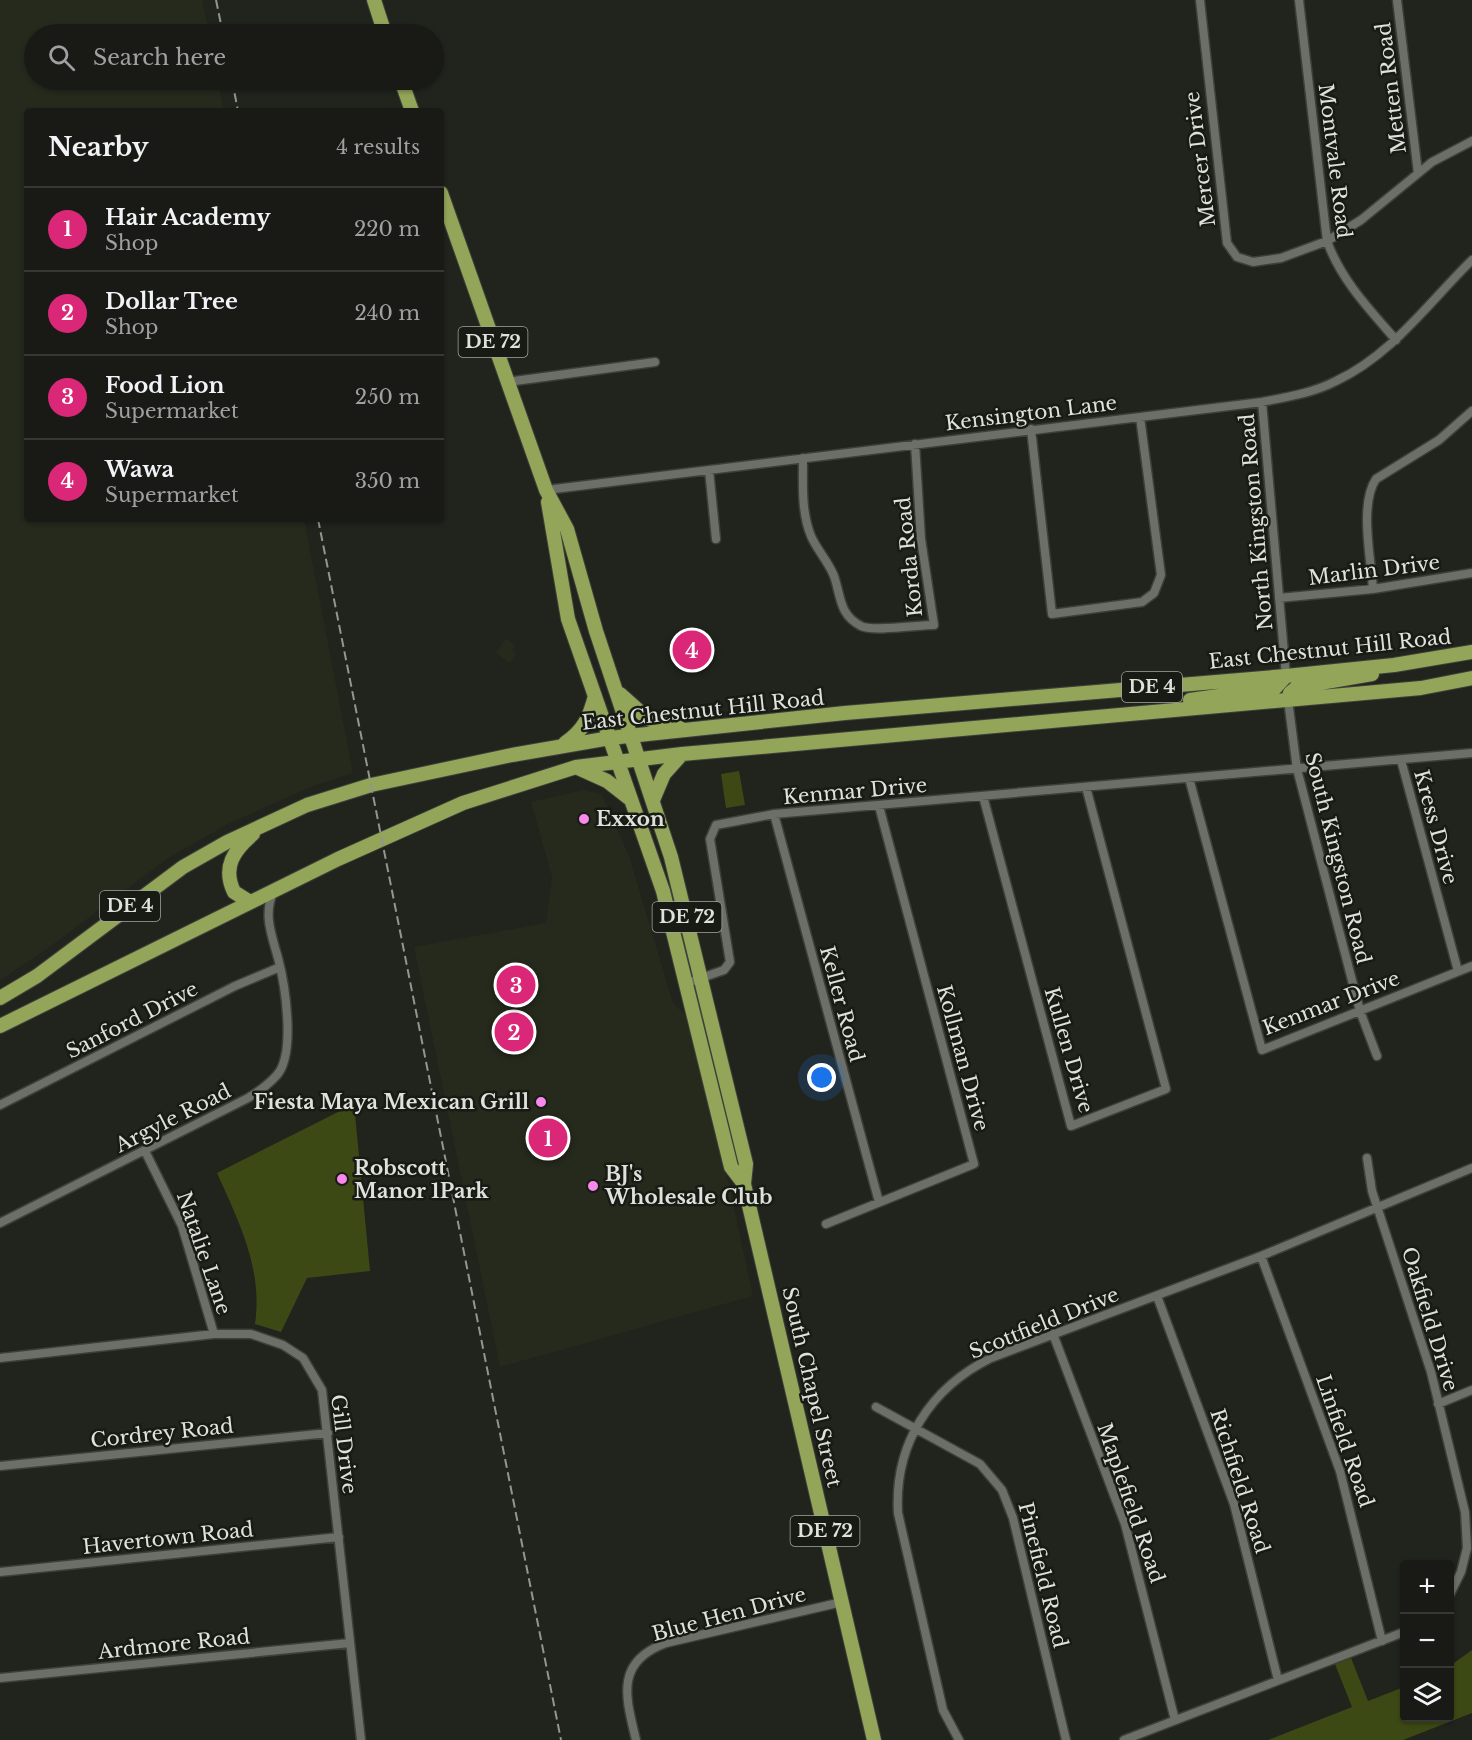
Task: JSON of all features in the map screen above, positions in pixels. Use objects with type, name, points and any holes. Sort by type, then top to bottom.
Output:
[{"type":"main road","points":[[374,0],[382,24]]},
{"type":"main road","points":[[405,90],[411,108]]},
{"type":"main road","name":"South Chapel Street","points":[[444,202],[546,490],[567,530],[653,800],[702,978],[746,1164],[744,1184],[874,1740]]},
{"type":"main road","name":"South Chapel Street","points":[[546,490],[568,619],[663,891],[731,1167],[744,1184]]},
{"type":"main road","name":"East Chestnut Hill Road","points":[[0,998],[37,976],[183,867],[266,823],[307,805],[371,785],[610,738],[845,713],[1286,676],[1394,665],[1472,652]]},
{"type":"main road","points":[[1288,700],[1290,693],[1297,687],[1370,675],[1394,665]]},
{"type":"main road","points":[[1148,712],[1188,700],[1275,688],[1286,676]]},
{"type":"main road","name":"DE 4","points":[[0,1026],[382,838],[463,803],[576,767],[682,754],[1421,688],[1472,678]]},
{"type":"main road","points":[[617,690],[648,719],[687,731]]},
{"type":"main road","points":[[560,746],[578,734],[587,723],[595,696]]},
{"type":"main road","points":[[653,800],[664,774],[682,754]]},
{"type":"main road","points":[[576,767],[607,781],[632,801]]},
{"type":"main road","points":[[250,902],[234,892],[228,871],[232,858],[240,845],[266,823]]},
{"type":"street","name":"Mercer Drive","points":[[1200,0],[1227,243],[1237,257],[1253,262],[1281,258],[1327,241],[1361,220],[1418,173],[1472,141]]},
{"type":"street","name":"Montvale Road","points":[[1299,0],[1327,241],[1334,261],[1348,284],[1396,340]]},
{"type":"street","name":"Metten Road","points":[[1396,0],[1418,173]]},
{"type":"street","name":"Kensington Lane","points":[[546,490],[1262,402],[1311,392],[1360,368],[1396,340],[1472,260]]},
{"type":"street","points":[[507,382],[655,362]]},
{"type":"street","name":"North Kingston Road","points":[[1262,402],[1286,676]]},
{"type":"street","points":[[1373,590],[1367,503],[1370,488],[1376,478],[1439,440],[1472,411]]},
{"type":"street","points":[[1031,429],[1052,614],[1142,602],[1159,586],[1161,575],[1140,417]]},
{"type":"street","name":"Korda Road","points":[[803,458],[803,493],[810,532],[830,568],[837,585],[838,599],[848,618],[863,628],[934,625],[921,539],[915,444]]},
{"type":"street","points":[[709,470],[716,539]]},
{"type":"street","name":"Marlin Drive","points":[[1279,598],[1373,590],[1472,573]]},
{"type":"street","name":"South Kingston Road","points":[[1288,700],[1297,769],[1360,1011],[1377,1056]]},
{"type":"street","name":"Kenmar Drive","points":[[687,983],[724,970],[730,962],[731,955],[710,849],[711,831],[716,825],[726,821],[774,814],[1472,753]]},
{"type":"street","name":"Kress Drive","points":[[1401,760],[1458,972]]},
{"type":"street","name":"Kenmar Drive","points":[[1189,778],[1262,1050],[1472,966]]},
{"type":"street","name":"Kullen Drive","points":[[983,796],[1071,1126],[1166,1089],[1086,787]]},
{"type":"street","name":"Kollman Drive","points":[[826,1224],[974,1164],[879,806]]},
{"type":"street","name":"Keller Road","points":[[774,814],[879,1202]]},
{"type":"street","name":"Argyle Road","points":[[0,1223],[248,1098],[278,1075],[285,1059],[288,1041],[280,968],[267,918],[274,890]]},
{"type":"street","points":[[250,902],[267,918]]},
{"type":"street","name":"Sanford Drive","points":[[0,1105],[235,986],[280,968]]},
{"type":"street","name":"Natalie Lane","points":[[145,1151],[182,1226],[214,1334]]},
{"type":"street","name":"Oakfield Drive","points":[[1366,1158],[1369,1180],[1417,1325],[1465,1512],[1468,1536],[1463,1566],[1454,1584]]},
{"type":"street","name":"Scottfield Drive","points":[[958,1740],[943,1710],[900,1526],[900,1475],[915,1428],[935,1398],[965,1373],[991,1358],[1261,1256],[1472,1167]]},
{"type":"street","name":"Linfield Road","points":[[1261,1256],[1340,1471],[1382,1641]]},
{"type":"street","name":"Richfield Road","points":[[1157,1296],[1234,1504],[1278,1680]]},
{"type":"street","name":"Gill Drive","points":[[0,1358],[214,1334],[251,1334],[268,1337],[303,1358],[322,1390],[361,1740]]},
{"type":"street","name":"Maplefield Road","points":[[1053,1334],[1130,1540],[1175,1720]]},
{"type":"street","points":[[1438,1404],[1472,1390]]},
{"type":"street","name":"Pinefield Road","points":[[876,1407],[980,1464],[996,1480],[1007,1498],[1066,1740]]},
{"type":"street","name":"Cordrey Road","points":[[0,1466],[328,1433]]},
{"type":"street","name":"Havertown Road","points":[[0,1572],[339,1537]]},
{"type":"street","name":"Blue Hen Drive","points":[[636,1740],[626,1686],[633,1668],[646,1653],[666,1643],[842,1602]]},
{"type":"street","points":[[1124,1740],[1400,1634]]},
{"type":"street","name":"Ardmore Road","points":[[0,1678],[350,1643]]},
{"type":"shaded area","points":[[0,0],[202,0],[207,24],[24,24],[24,90],[220,90],[223,108],[24,108],[24,522],[305,522],[353,773],[313,786],[230,823],[168,858],[47,949],[0,980]]},
{"type":"shaded area","points":[[506,638],[515,645],[512,650],[516,654],[510,663],[496,653]]},
{"type":"shaded area","points":[[583,790],[601,794],[606,804],[629,856],[673,1003],[688,1018],[723,1157],[753,1296],[500,1367],[414,947],[546,923],[552,877],[531,802]]},
{"type":"green space","points":[[739,771],[745,805],[726,808],[721,774]]},
{"type":"green space","points":[[354,1104],[370,1271],[307,1278],[281,1332],[255,1324],[256,1284],[252,1265],[241,1228],[217,1173]]},
{"type":"green space","points":[[1472,1650],[1472,1713],[1454,1720],[1454,1668],[1454,1663]]},
{"type":"green space","points":[[1351,1658],[1368,1701],[1400,1689],[1400,1722],[1449,1722],[1403,1740],[1268,1740],[1352,1707],[1335,1664]]},
{"type":"railway","points":[[216,0],[221,24]]},
{"type":"railway","points":[[234,90],[237,108]]},
{"type":"railway","points":[[319,522],[561,1740]]},
{"type":"place","name":"Wawa","points":[[692,650]]},
{"type":"place","name":"Exxon","points":[[584,819]]},
{"type":"place","name":"Food Lion","points":[[516,985]]},
{"type":"place","name":"Dollar Tree","points":[[514,1032]]},
{"type":"place","name":"Fiesta Maya Mexican Grill","points":[[541,1102]]},
{"type":"place","name":"Hair Academy","points":[[548,1138]]},
{"type":"place","name":"Robscott Manor 1Park","points":[[342,1179]]},
{"type":"place","name":"BJ's Wholesale Club","points":[[593,1186]]}]
